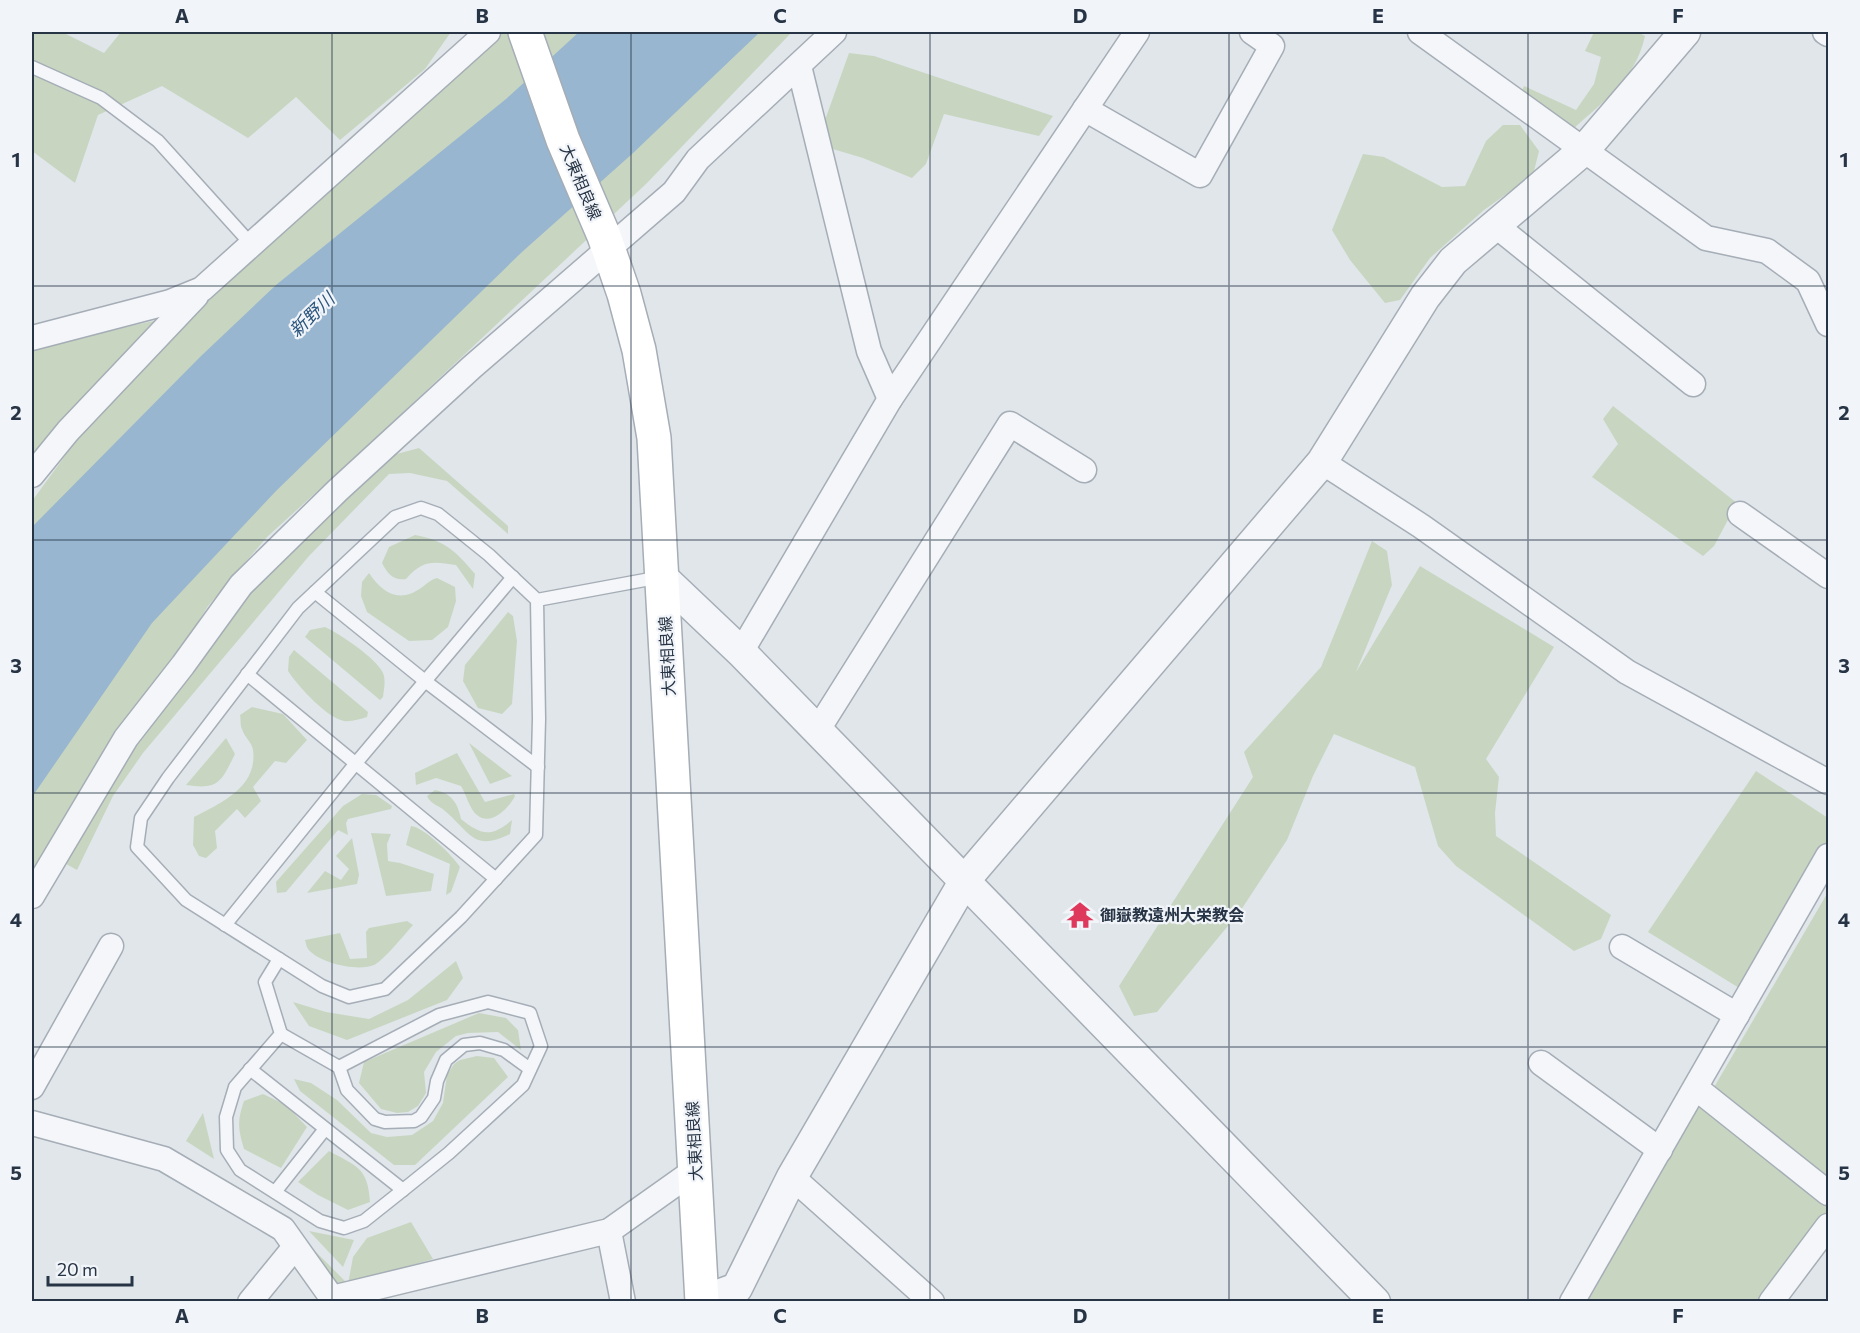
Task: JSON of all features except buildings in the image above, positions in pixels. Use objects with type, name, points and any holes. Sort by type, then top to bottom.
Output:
[{"type":"main road","name":"大東相良線","points":[[525,32],[563,140],[606,243],[624,294],[639,350],[654,438],[702,1301]]},
{"type":"street","points":[[32,475],[68,430],[202,290],[488,32]]},
{"type":"street","points":[[32,896],[126,738],[241,585],[355,474],[606,243],[674,192],[698,159],[834,32]]},
{"type":"street","points":[[741,652],[890,399],[1137,32]]},
{"type":"street","points":[[1085,109],[1200,175],[1272,46],[1252,32]]},
{"type":"street","points":[[1420,32],[1585,148],[1706,238],[1767,251],[1808,281],[1828,324]]},
{"type":"street","points":[[702,1301],[737,1288],[792,1177],[965,880],[1322,462],[1425,297],[1453,261],[1585,148],[1685,32]]},
{"type":"street","points":[[799,66],[869,351],[890,399]]},
{"type":"street","points":[[1495,225],[1693,384]]},
{"type":"street","points":[[32,338],[170,302],[202,290]]},
{"type":"street","points":[[817,730],[1011,424],[1084,470]]},
{"type":"street","points":[[1322,462],[1421,526],[1627,672],[1828,782]]},
{"type":"street","points":[[1740,514],[1828,576]]},
{"type":"street","points":[[662,577],[741,652],[965,880],[1372,1300]]},
{"type":"street","points":[[1572,1302],[1828,856]]},
{"type":"street","points":[[32,1087],[111,946]]},
{"type":"street","points":[[1622,947],[1737,1015]]},
{"type":"street","points":[[1540,1064],[1660,1150]]},
{"type":"street","points":[[1696,1088],[1828,1193]]},
{"type":"street","points":[[32,1123],[164,1159],[283,1229],[294,1248],[332,1298],[609,1231],[695,1170]]},
{"type":"street","points":[[792,1177],[932,1302]]},
{"type":"street","points":[[1771,1302],[1828,1226]]},
{"type":"street","points":[[609,1231],[623,1302]]},
{"type":"street","points":[[250,1302],[294,1248]]},
{"type":"lane","points":[[32,67],[101,98],[158,141],[251,244]]},
{"type":"lane","points":[[421,508],[438,514],[489,555],[537,600],[536,835],[462,917],[385,989],[349,997],[322,986],[186,900],[137,847],[141,818],[168,778],[298,608],[395,517],[421,508]]},
{"type":"lane","points":[[225,925],[356,763],[513,577]]},
{"type":"lane","points":[[537,600],[662,577]]},
{"type":"lane","points":[[315,592],[425,681],[538,767]]},
{"type":"lane","points":[[247,674],[496,879]]},
{"type":"lane","points":[[279,959],[265,982],[281,1034],[339,1067],[347,1090],[375,1119],[385,1122],[414,1121],[421,1117],[434,1098],[437,1081],[446,1060],[464,1045],[480,1043],[504,1050],[530,1069]]},
{"type":"lane","points":[[281,1034],[235,1087],[226,1117],[227,1150],[240,1170],[320,1221],[344,1228],[364,1221],[403,1190],[449,1153],[523,1085],[541,1046],[530,1013],[488,1002],[439,1015],[339,1067]]},
{"type":"lane","points":[[250,1069],[403,1190]]},
{"type":"lane","points":[[275,1192],[325,1129]]},
{"type":"green space","points":[[32,32],[62,32],[104,53],[121,32],[451,32],[425,69],[340,140],[296,97],[248,138],[162,86],[98,115],[75,183],[32,151]]},
{"type":"green space","points":[[502,32],[792,32],[647,183],[267,537],[208,606],[57,849],[32,896],[32,501],[81,434],[199,300],[274,231]]},
{"type":"green space","points":[[1594,32],[1638,32],[1645,36],[1634,66],[1626,78],[1572,130],[1519,97],[1524,86],[1576,110],[1594,84],[1601,57],[1585,51]]},
{"type":"green space","points":[[849,53],[874,56],[1053,116],[1039,136],[944,114],[926,164],[912,178],[863,158],[826,147],[825,120]]},
{"type":"green space","points":[[1503,125],[1520,125],[1539,151],[1533,175],[1484,210],[1430,258],[1400,300],[1385,303],[1350,260],[1332,230],[1363,154],[1384,157],[1442,187],[1465,186],[1486,141]]},
{"type":"green space","points":[[163,319],[32,476],[32,347]]},
{"type":"green space","points":[[1613,406],[1737,503],[1714,546],[1703,556],[1592,477],[1618,444],[1603,419]]},
{"type":"green space","points":[[419,448],[508,526],[508,534],[447,481],[410,473],[389,474],[309,556],[143,753],[113,796],[77,870],[59,860],[94,798],[248,594],[378,459]]},
{"type":"green space","points":[[415,535],[442,543],[462,559],[475,574],[473,589],[456,565],[428,563],[417,568],[406,579],[391,576],[382,563],[389,547]]},
{"type":"green space","points":[[1372,541],[1387,551],[1392,585],[1356,672],[1420,566],[1554,647],[1486,759],[1499,777],[1495,813],[1496,836],[1611,915],[1601,939],[1574,951],[1456,866],[1438,846],[1415,767],[1334,734],[1313,776],[1287,840],[1241,910],[1157,1012],[1134,1016],[1119,986],[1253,777],[1244,752],[1321,667]]},
{"type":"green space","points":[[369,573],[379,586],[391,594],[413,593],[437,578],[455,587],[456,601],[448,627],[432,640],[409,641],[367,612],[361,596],[362,582]]},
{"type":"green space","points":[[508,612],[513,616],[517,641],[512,704],[502,714],[478,708],[463,681],[465,665]]},
{"type":"green space","points":[[325,627],[357,647],[379,667],[385,682],[383,697],[380,700],[305,637],[310,630]]},
{"type":"green space","points":[[294,650],[368,712],[367,717],[353,721],[337,719],[313,700],[288,671],[289,657]]},
{"type":"green space","points":[[252,707],[283,714],[307,740],[286,763],[275,761],[253,787],[261,801],[245,818],[237,809],[215,831],[217,848],[206,858],[199,856],[193,845],[194,817],[236,792],[250,774],[253,750],[243,732],[240,715]]},
{"type":"green space","points":[[226,738],[235,754],[218,782],[206,786],[186,785]]},
{"type":"green space","points":[[469,743],[512,776],[490,784]]},
{"type":"green space","points":[[457,753],[485,802],[514,794],[512,801],[499,814],[488,819],[477,815],[461,786],[436,778],[416,785],[415,773]]},
{"type":"green space","points":[[1756,771],[1828,818],[1828,856],[1749,994],[1648,932]]},
{"type":"green space","points":[[435,790],[449,796],[456,804],[461,819],[480,831],[498,830],[512,820],[510,834],[488,841],[473,838],[429,799],[427,796]]},
{"type":"green space","points":[[362,794],[376,795],[392,806],[391,809],[348,819],[346,823],[348,835],[338,830],[286,892],[277,893],[276,882],[343,806]]},
{"type":"green space","points":[[411,826],[430,836],[460,867],[451,892],[446,895],[450,864],[406,845]]},
{"type":"green space","points":[[371,833],[391,834],[387,844],[388,861],[434,874],[431,891],[386,896]]},
{"type":"green space","points":[[352,838],[359,875],[357,884],[307,893],[325,871],[341,880],[349,869],[336,856]]},
{"type":"green space","points":[[1828,892],[1828,1192],[1713,1089]]},
{"type":"green space","points":[[407,921],[413,925],[388,953],[374,965],[367,967],[349,967],[329,962],[313,954],[308,949],[305,940],[340,933],[350,959],[367,958],[366,932],[369,928]]},
{"type":"green space","points":[[456,961],[463,978],[447,1000],[347,1040],[309,1026],[293,1002],[326,1012],[369,1019],[408,1000]]},
{"type":"green space","points":[[479,1013],[506,1018],[518,1030],[521,1050],[498,1032],[468,1033],[456,1036],[436,1052],[424,1072],[426,1093],[418,1106],[408,1112],[397,1113],[381,1109],[359,1083],[364,1062]]},
{"type":"green space","points":[[477,1056],[494,1058],[508,1077],[415,1165],[394,1165],[300,1091],[294,1079],[311,1083],[337,1100],[371,1133],[387,1137],[412,1135],[433,1121],[443,1103],[447,1075],[454,1064],[460,1060]]},
{"type":"green space","points":[[1696,1088],[1828,1193],[1828,1225],[1767,1301],[1572,1302]]},
{"type":"green space","points":[[263,1094],[286,1105],[307,1127],[281,1168],[244,1149],[240,1136],[239,1120],[244,1101]]},
{"type":"green space","points":[[203,1113],[214,1159],[186,1141]]},
{"type":"green space","points":[[142,1146],[173,1149],[270,1206],[348,1284],[353,1257],[367,1238],[411,1222],[433,1259],[327,1291],[283,1229]]},
{"type":"green space","points":[[329,1151],[359,1169],[367,1181],[370,1202],[348,1210],[298,1182]]},
{"type":"green space","points":[[309,1231],[354,1240],[343,1267]]},
{"type":"water","name":"新野川","points":[[579,32],[760,32],[632,154],[522,252],[276,491],[152,623],[32,797],[32,527],[200,357],[276,285],[506,99]]},
{"type":"place","name":"御嶽教遠州大栄教会","points":[[1080,915]]}]
